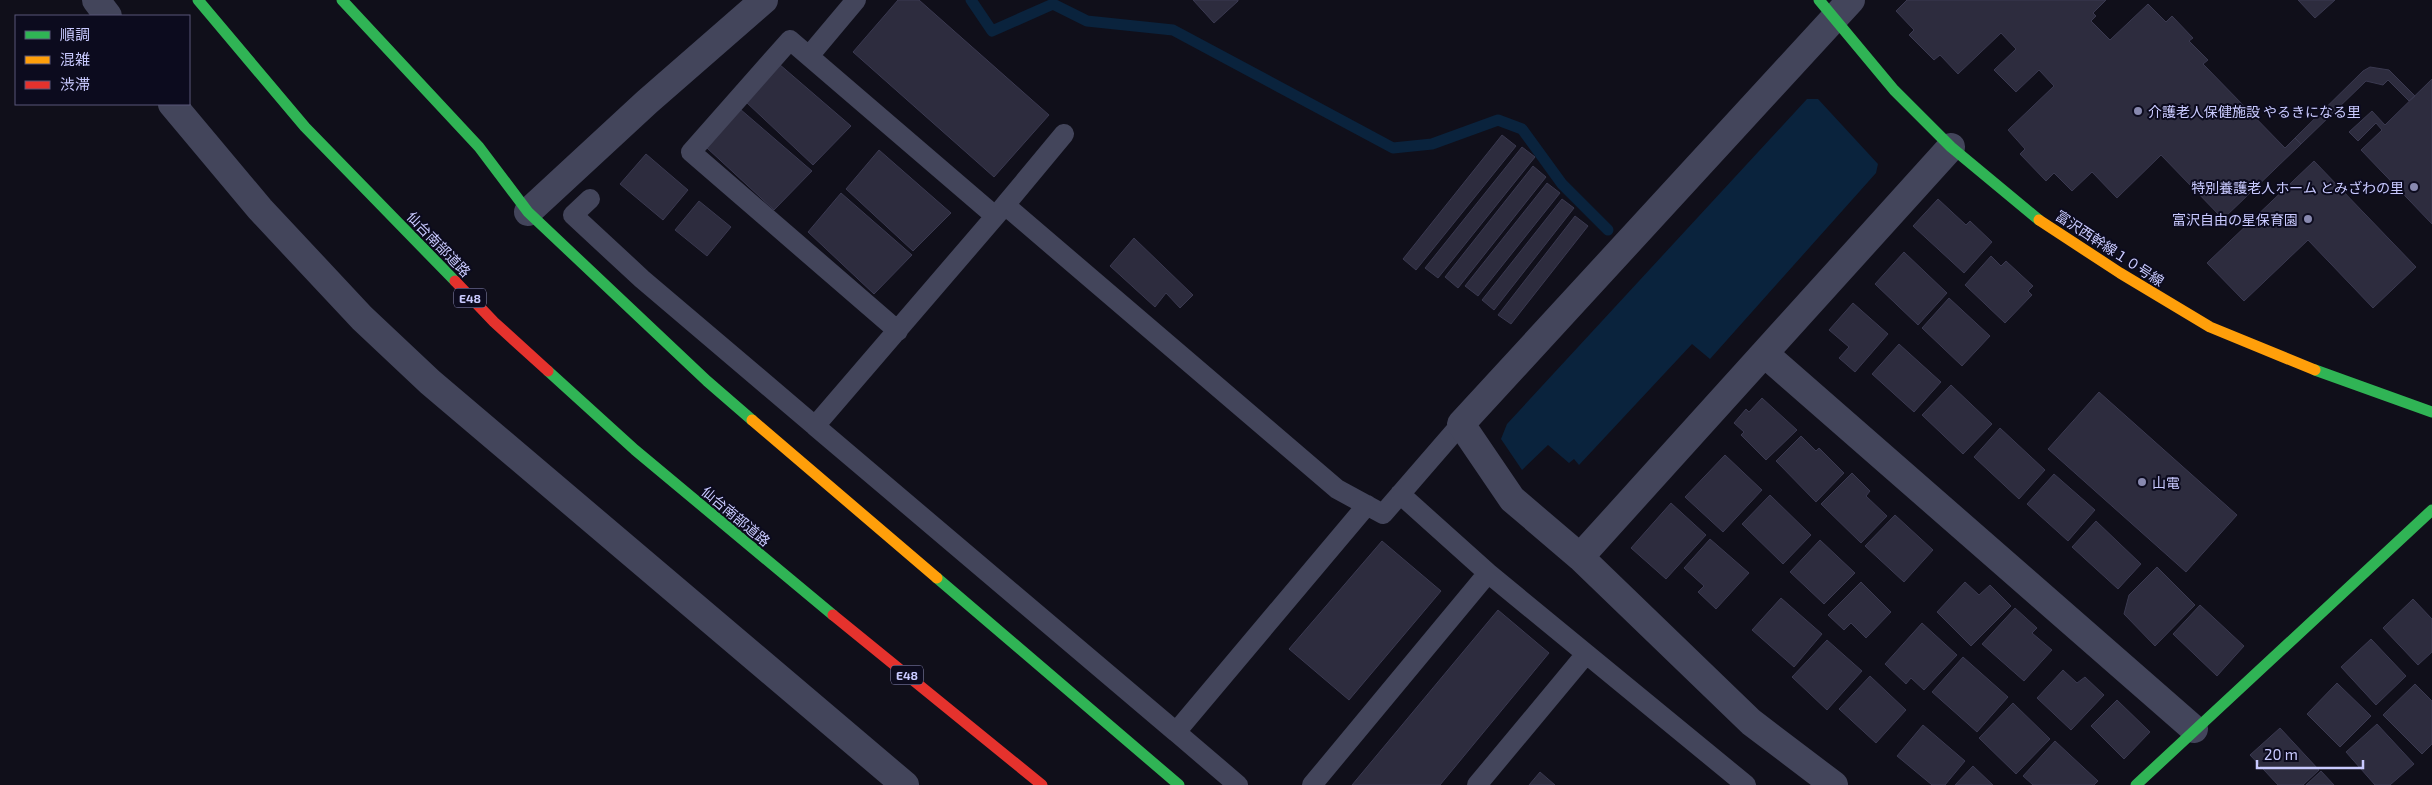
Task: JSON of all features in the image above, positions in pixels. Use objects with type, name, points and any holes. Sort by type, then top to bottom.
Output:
[{"type":"main road","name":"仙台南部道路","points":[[198,0],[305,127],[494,322],[635,450],[771,565],[1042,785]]},
{"type":"main road","points":[[342,0],[416,77],[479,147],[528,212],[708,381],[1178,785]]},
{"type":"main road","name":"富沢西幹線１０号線","points":[[1834,6],[1894,90],[1951,147],[2037,218],[2120,273],[2210,327],[2311,369],[2432,412]]},
{"type":"main road","points":[[2136,785],[2194,729],[2432,510]]},
{"type":"main road","name":"仙台南部道路","points":[[771,565],[960,733]]},
{"type":"street","points":[[96,0],[107,15]]},
{"type":"street","points":[[528,212],[647,102],[764,0]]},
{"type":"street","points":[[1834,6],[1460,424],[1512,499],[1580,557],[1750,722],[1834,785]]},
{"type":"street","points":[[173,105],[260,209],[362,318],[430,382],[904,785]]},
{"type":"street","points":[[1580,557],[1951,147]]},
{"type":"street","points":[[1765,354],[2194,729]]},
{"type":"lane","points":[[809,56],[856,0]]},
{"type":"lane","points":[[898,331],[691,152],[790,40],[1000,210],[1337,489],[1383,514],[1460,424]]},
{"type":"lane","points":[[815,426],[898,331],[1064,134]]},
{"type":"lane","points":[[590,200],[573,215],[642,279],[1238,785]]},
{"type":"lane","points":[[1400,494],[1488,573],[1746,785]]},
{"type":"lane","points":[[1176,732],[1366,505]]},
{"type":"lane","points":[[1312,785],[1488,573]]},
{"type":"lane","points":[[1477,785],[1586,654]]},
{"type":"water","points":[[1807,99],[1818,99],[1878,164],[1876,173],[1710,359],[1692,344],[1579,465],[1574,459],[1569,463],[1548,445],[1522,470],[1501,439],[1507,424]]},
{"type":"building","points":[[898,0],[919,0],[1049,115],[994,177],[853,52]]},
{"type":"building","points":[[1193,0],[1238,0],[1238,1],[1214,23]]},
{"type":"building","name":"介護老人保健施設 やるきになる里","points":[[1907,0],[2106,0],[2093,13],[2096,16],[2091,21],[2110,40],[2148,4],[2166,22],[2172,16],[2193,38],[2189,41],[2208,60],[2203,64],[2285,148],[2295,138],[2301,144],[2223,219],[2161,155],[2117,198],[2092,172],[2072,191],[2054,173],[2046,181],[2020,154],[2025,149],[2008,130],[2054,86],[2039,70],[2016,92],[1994,70],[2016,49],[2001,33],[1958,74],[1940,55],[1934,60],[1909,35],[1914,30],[1896,11]]},
{"type":"building","points":[[2298,0],[2335,0],[2315,18]]},
{"type":"building","points":[[779,64],[851,126],[813,165],[746,102]]},
{"type":"building","points":[[2370,67],[2389,70],[2415,96],[2409,101],[2388,80],[2383,85],[2366,81],[2301,144],[2295,138],[2363,71]]},
{"type":"building","name":"特別養護老人ホーム とみざわの里","points":[[2432,79],[2432,224],[2361,150],[2382,130],[2376,123],[2358,141],[2349,132],[2372,111],[2385,125]]},
{"type":"building","points":[[740,109],[812,171],[774,210],[707,148]]},
{"type":"building","points":[[1502,135],[1516,146],[1416,270],[1403,259]]},
{"type":"building","points":[[1522,147],[1535,157],[1438,278],[1425,268]]},
{"type":"building","points":[[879,150],[951,213],[913,251],[846,189]]},
{"type":"building","points":[[646,154],[688,190],[663,220],[620,184]]},
{"type":"building","points":[[2314,161],[2416,267],[2373,308],[2308,240],[2244,301],[2207,263]]},
{"type":"building","points":[[1533,166],[1546,177],[1458,288],[1445,277]]},
{"type":"building","points":[[1547,183],[1560,193],[1478,296],[1465,286]]},
{"type":"building","points":[[841,193],[912,255],[874,294],[808,232]]},
{"type":"building","points":[[1562,199],[1574,208],[1494,310],[1482,300]]},
{"type":"building","points":[[1938,199],[1966,225],[1970,221],[1992,242],[1964,273],[1913,226]]},
{"type":"building","points":[[699,201],[731,227],[707,256],[675,230]]},
{"type":"building","points":[[1575,216],[1588,226],[1511,324],[1498,315]]},
{"type":"building","points":[[1134,238],[1193,295],[1180,308],[1166,293],[1155,307],[1110,266]]},
{"type":"building","points":[[1904,252],[1947,293],[1918,325],[1875,284]]},
{"type":"building","points":[[1991,256],[2001,266],[2006,261],[2033,286],[2028,291],[2032,295],[2005,323],[1965,285]]},
{"type":"building","points":[[1949,298],[1990,336],[1962,366],[1922,328]]},
{"type":"building","points":[[1853,303],[1888,334],[1855,372],[1839,358],[1849,347],[1829,330]]},
{"type":"building","points":[[1899,344],[1941,382],[1914,412],[1872,374]]},
{"type":"building","points":[[1951,385],[1992,424],[1963,454],[1922,415]]},
{"type":"building","points":[[2099,392],[2237,515],[2186,572],[2048,449]]},
{"type":"building","points":[[1762,398],[1797,430],[1766,460],[1741,435],[1744,432],[1734,423],[1746,409],[1749,412]]},
{"type":"building","points":[[2000,428],[2045,470],[2019,499],[1974,457]]},
{"type":"building","points":[[1801,436],[1816,451],[1819,448],[1844,473],[1816,502],[1776,461]]},
{"type":"building","points":[[1725,455],[1762,490],[1723,532],[1685,497]]},
{"type":"building","points":[[1852,473],[1870,491],[1866,496],[1887,516],[1861,543],[1821,504]]},
{"type":"building","points":[[2054,474],[2095,510],[2068,541],[2027,504]]},
{"type":"building","points":[[1770,495],[1811,535],[1783,564],[1742,524]]},
{"type":"building","points":[[1671,503],[1706,535],[1666,579],[1631,548]]},
{"type":"building","points":[[1895,515],[1933,550],[1904,582],[1865,546]]},
{"type":"building","points":[[2096,521],[2141,564],[2118,589],[2072,547]]},
{"type":"building","points":[[1710,539],[1749,573],[1716,609],[1698,592],[1704,586],[1684,568]]},
{"type":"building","points":[[1820,540],[1855,573],[1824,604],[1790,572]]},
{"type":"building","points":[[1382,541],[1441,591],[1349,700],[1289,649]]},
{"type":"building","points":[[2157,567],[2195,605],[2155,646],[2124,614],[2129,595]]},
{"type":"building","points":[[1861,582],[1891,612],[1866,638],[1851,623],[1844,630],[1828,615]]},
{"type":"building","points":[[1965,582],[1979,595],[1990,585],[2011,606],[1971,646],[1937,612]]},
{"type":"building","points":[[1781,598],[1822,634],[1794,667],[1752,630]]},
{"type":"building","points":[[2413,599],[2432,619],[2432,652],[2418,665],[2383,628]]},
{"type":"building","points":[[2200,605],[2244,646],[2217,676],[2173,634]]},
{"type":"building","points":[[2015,608],[2037,628],[2032,633],[2052,650],[2024,681],[1982,644]]},
{"type":"building","points":[[1498,610],[1549,653],[1440,785],[1352,785]]},
{"type":"building","points":[[1922,623],[1957,655],[1924,690],[1911,678],[1906,684],[1885,664]]},
{"type":"building","points":[[2371,639],[2406,676],[2376,705],[2341,667]]},
{"type":"building","points":[[1827,640],[1862,671],[1827,710],[1792,677]]},
{"type":"building","points":[[1963,657],[2008,697],[1977,732],[1932,692]]},
{"type":"building","points":[[2063,670],[2077,683],[2085,677],[2104,695],[2071,730],[2037,698]]},
{"type":"building","points":[[1870,676],[1906,710],[1876,743],[1839,709]]},
{"type":"building","points":[[2337,683],[2371,716],[2340,747],[2307,714]]},
{"type":"building","points":[[2415,684],[2432,701],[2432,744],[2422,754],[2383,715]]},
{"type":"building","points":[[2117,700],[2150,732],[2124,759],[2091,726]]},
{"type":"building","points":[[2013,703],[2050,739],[2016,774],[1979,738]]},
{"type":"building","points":[[2377,724],[2414,764],[2390,785],[2375,785],[2346,752]]},
{"type":"building","points":[[1923,725],[1965,761],[1945,785],[1932,785],[1897,756]]},
{"type":"building","points":[[2280,728],[2319,770],[2303,785],[2278,785],[2250,755]]},
{"type":"building","points":[[2055,741],[2098,781],[2094,785],[2033,785],[2023,776]]},
{"type":"building","points":[[1973,766],[1993,785],[1955,785]]},
{"type":"building","points":[[2321,771],[2334,785],[2306,785]]},
{"type":"building","points":[[1540,772],[1555,785],[1529,785]]},
{"type":"waterway","points":[[971,0],[992,31],[1053,4],[1087,21],[1173,30],[1393,148],[1432,144],[1498,120],[1522,129],[1562,184],[1608,230]]},
{"type":"traffic: fast","points":[[198,0],[305,127],[455,281]]},
{"type":"traffic: fast","points":[[342,0],[479,147],[528,212],[707,381],[752,420]]},
{"type":"traffic: fast","points":[[1819,0],[1894,90],[1951,147],[2039,220]]},
{"type":"traffic: fast","points":[[2315,370],[2432,412]]},
{"type":"traffic: fast","points":[[548,371],[635,450],[833,615]]},
{"type":"traffic: fast","points":[[2136,785],[2432,510]]},
{"type":"traffic: fast","points":[[937,578],[1179,785]]},
{"type":"traffic: slow","points":[[2039,220],[2120,273],[2210,327],[2315,370]]},
{"type":"traffic: slow","points":[[752,420],[937,578]]},
{"type":"traffic: jam","points":[[455,281],[494,322],[548,371]]},
{"type":"traffic: jam","points":[[833,615],[1042,785]]},
{"type":"place","name":"介護老人保健施設 やるきになる里","points":[[2138,111]]},
{"type":"place","name":"特別養護老人ホーム とみざわの里","points":[[2414,187]]},
{"type":"place","name":"富沢自由の星保育園","points":[[2308,219]]},
{"type":"place","name":"山電","points":[[2142,482]]}]
